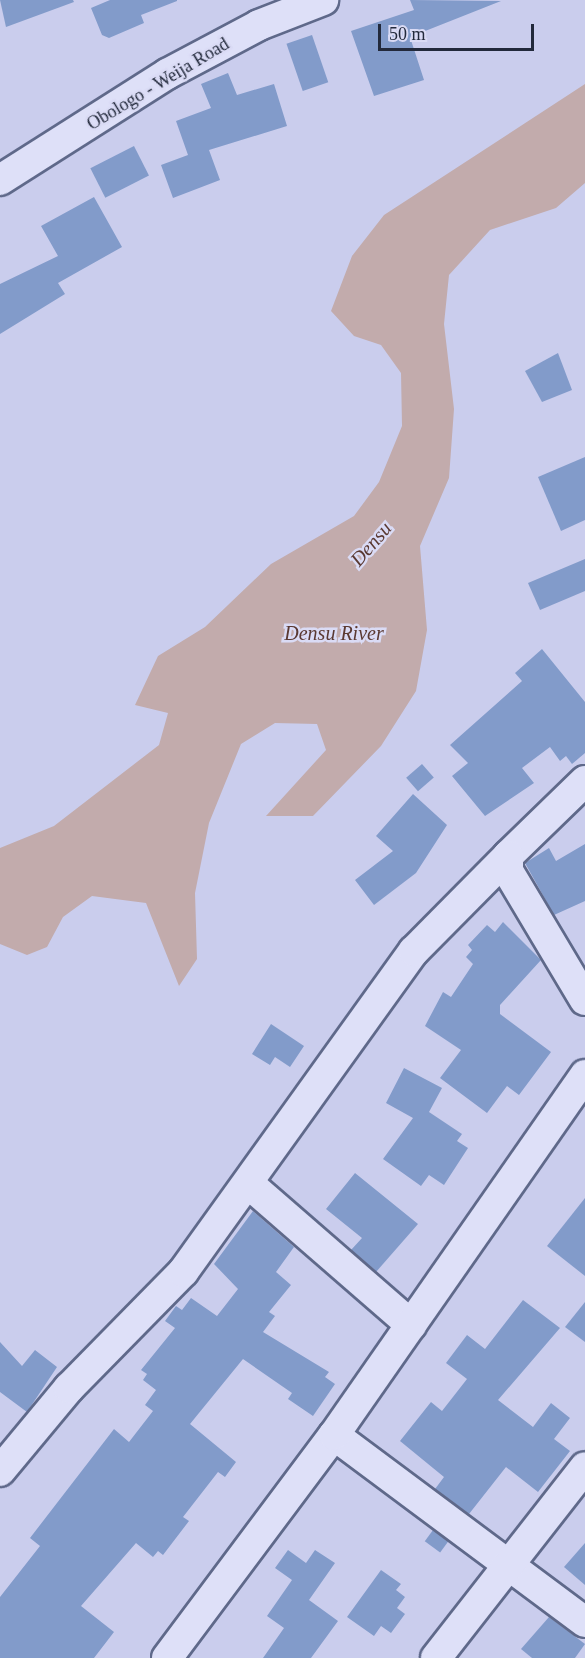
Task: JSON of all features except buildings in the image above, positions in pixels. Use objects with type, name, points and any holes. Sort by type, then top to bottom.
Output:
[{"type":"street","name":"Obologo - Weija Road","points":[[0,180],[167,74],[259,25],[323,0]]},
{"type":"street","points":[[0,1471],[69,1388],[183,1272],[249,1184],[414,951],[585,781]]},
{"type":"street","points":[[508,856],[508,871],[585,1000]]},
{"type":"street","points":[[167,1658],[334,1435],[585,1076]]},
{"type":"street","points":[[249,1184],[411,1325]]},
{"type":"street","points":[[334,1435],[585,1623]]},
{"type":"street","points":[[436,1658],[506,1564],[585,1467]]},
{"type":"water","name":"Densu River","points":[[585,84],[585,183],[556,208],[490,230],[449,275],[444,324],[454,409],[449,478],[420,546],[427,630],[416,691],[381,746],[313,816],[266,816],[326,750],[317,724],[275,723],[241,744],[209,823],[195,893],[197,959],[179,986],[146,903],[92,896],[63,917],[47,947],[27,955],[0,944],[0,848],[54,826],[159,745],[168,713],[135,705],[158,656],[205,627],[271,564],[354,516],[379,482],[402,426],[401,373],[381,345],[354,336],[331,311],[352,256],[384,215]]},
{"type":"water label","name":"Densu","points":[[371,544]]}]
